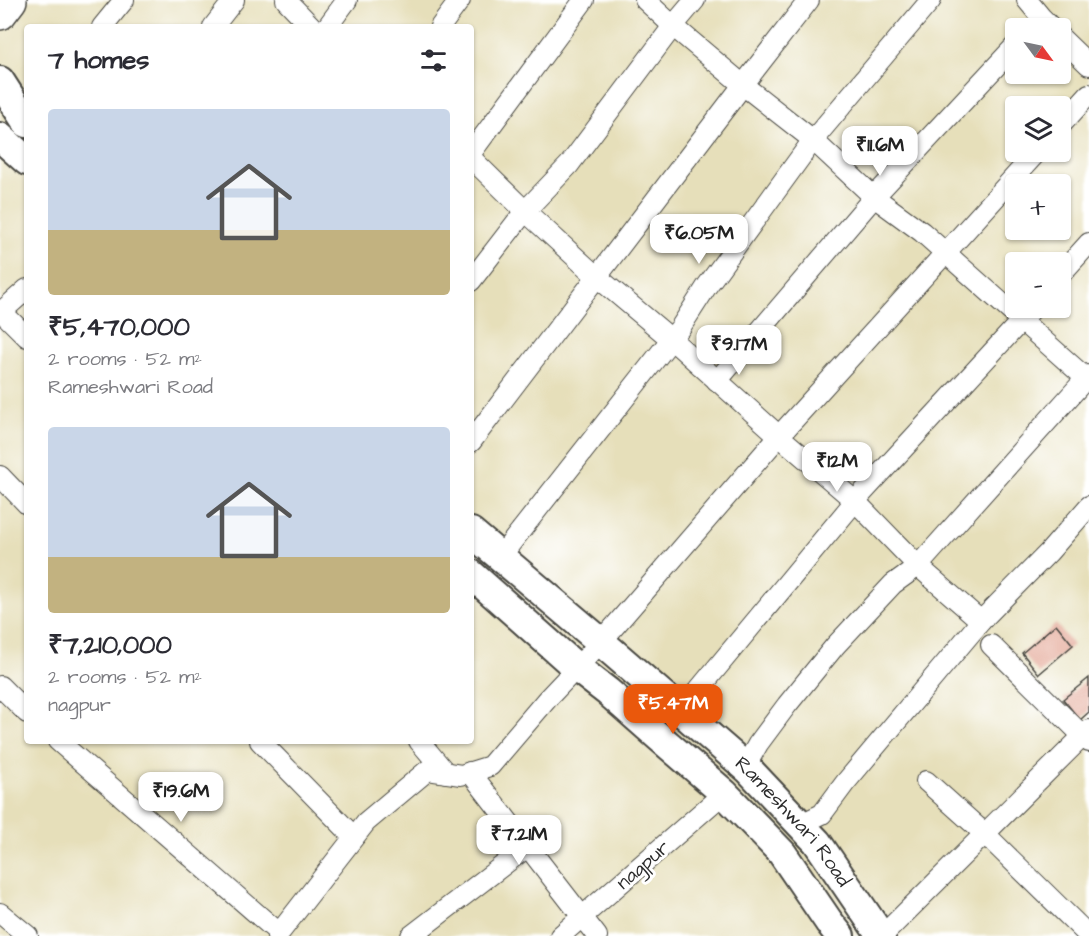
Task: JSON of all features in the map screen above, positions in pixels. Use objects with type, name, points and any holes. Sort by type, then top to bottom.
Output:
[{"type":"highway","points":[[0,13],[10,0]]},
{"type":"main road","points":[[0,81],[24,117]]},
{"type":"main road","points":[[0,137],[24,158]]},
{"type":"main road","name":"Rameshwari Road","points":[[474,535],[745,767],[817,842],[881,936]]},
{"type":"main road","points":[[474,577],[724,793],[782,853],[840,936]]},
{"type":"street","points":[[104,24],[124,0]]},
{"type":"street","points":[[215,24],[234,0]]},
{"type":"street","points":[[286,0],[309,24]]},
{"type":"street","points":[[329,24],[347,0]]},
{"type":"street","points":[[442,24],[460,0]]},
{"type":"street","points":[[474,149],[584,0]]},
{"type":"street","points":[[645,0],[742,85],[813,140],[874,197],[1005,298]]},
{"type":"street","points":[[474,277],[525,212],[568,165],[695,0]]},
{"type":"street","points":[[474,437],[809,0]]},
{"type":"street","points":[[500,557],[671,339],[813,140],[931,0]]},
{"type":"street","points":[[1027,0],[1037,18]]},
{"type":"street","points":[[1071,48],[1089,65]]},
{"type":"street","points":[[717,381],[874,197],[1005,57]]},
{"type":"street","points":[[1071,114],[1089,94]]},
{"type":"street","points":[[474,161],[525,212],[596,276],[855,501],[918,566],[981,621]]},
{"type":"street","points":[[61,744],[278,935],[366,822],[428,770],[461,775],[490,766],[548,698],[602,642],[779,436],[1028,162]]},
{"type":"street","points":[[1071,263],[1089,243]]},
{"type":"street","points":[[24,292],[0,312],[24,334]]},
{"type":"street","points":[[681,711],[855,501],[1023,318]]},
{"type":"street","points":[[745,767],[758,744],[787,705],[835,646],[893,584],[918,566],[1088,378],[1031,318]]},
{"type":"street","points":[[0,476],[24,501]]},
{"type":"street","points":[[801,824],[822,814],[851,775],[981,621],[1049,552],[1089,506]]},
{"type":"street","points":[[881,936],[1087,736],[991,645]]},
{"type":"street","points":[[0,687],[24,710]]},
{"type":"street","points":[[263,744],[354,837]]},
{"type":"street","points":[[422,744],[446,773]]},
{"type":"street","points":[[470,772],[597,936]]},
{"type":"street","points":[[926,781],[985,834],[1089,936]]},
{"type":"street","name":"nagpur","points":[[561,936],[724,793]]},
{"type":"street","points":[[411,936],[527,847]]},
{"type":"street","points":[[0,913],[28,936]]},
{"type":"building","points":[[1056,624],[1073,645],[1039,674],[1022,653]]},
{"type":"building","points":[[1089,678],[1089,712],[1080,720],[1063,699]]}]
